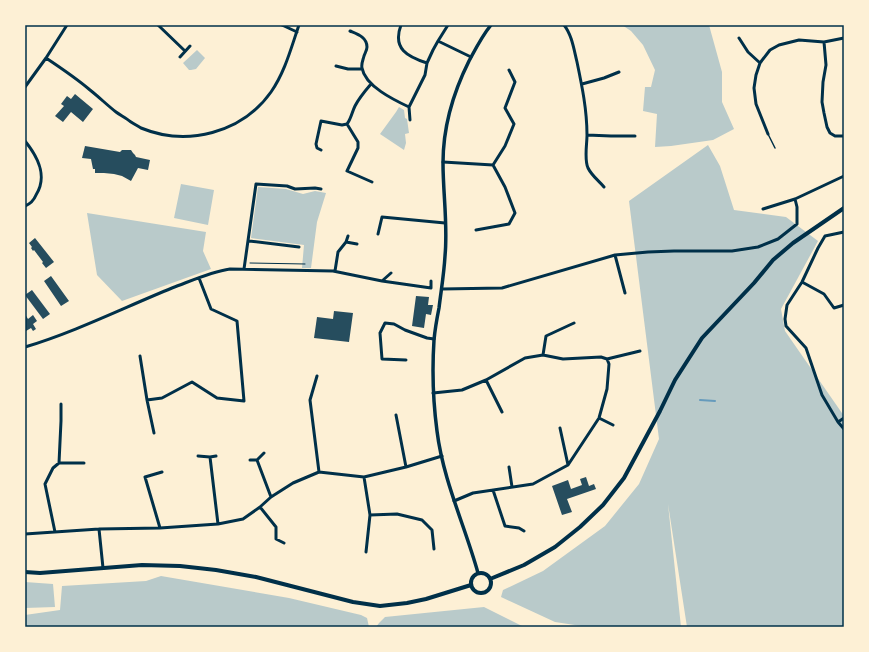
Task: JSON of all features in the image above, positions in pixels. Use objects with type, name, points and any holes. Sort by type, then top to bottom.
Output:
[{"type":"main road","points":[[490,579],[524,565],[555,547],[580,527],[603,505],[624,478],[675,380],[702,338],[754,283],[773,260],[799,239],[844,208]]},
{"type":"main road","points":[[25,572],[40,573],[104,568],[180,566],[256,577],[353,602],[380,606],[426,599],[472,585]]},
{"type":"main road","points":[[478,573],[484,573],[487,575],[491,582],[489,588],[484,592],[475,590],[472,585],[472,579],[478,573]]},
{"type":"street","points":[[25,87],[67,25]]},
{"type":"street","points":[[158,25],[185,51]]},
{"type":"street","points":[[282,25],[297,32]]},
{"type":"street","points":[[46,58],[75,78],[115,112],[140,128],[166,136],[195,136],[219,131],[239,122],[261,104],[278,81],[287,62],[299,25]]},
{"type":"street","points":[[401,25],[398,38],[403,51],[416,60],[427,63]]},
{"type":"street","points":[[410,120],[408,107],[425,75],[427,63],[433,50],[448,25]]},
{"type":"street","points":[[478,573],[454,501],[442,456],[437,432],[432,365],[445,255],[443,162],[445,137],[453,98],[459,81],[478,43],[491,25]]},
{"type":"street","points":[[564,25],[572,44],[582,84],[588,135],[586,151],[588,167],[592,175],[604,187]]},
{"type":"street","points":[[350,31],[360,35],[366,43],[367,47],[362,63],[362,69],[371,84],[394,100],[408,107]]},
{"type":"street","points":[[739,38],[748,52],[760,63]]},
{"type":"street","points":[[768,134],[757,110],[754,88],[760,63],[770,50],[779,44],[799,40],[824,42],[844,38]]},
{"type":"street","points":[[438,41],[472,57]]},
{"type":"street","points":[[824,42],[826,65],[822,102],[827,127],[830,133],[835,136],[844,136]]},
{"type":"street","points":[[180,57],[190,46]]},
{"type":"street","points":[[336,66],[348,69],[362,69]]},
{"type":"street","points":[[493,165],[505,146],[514,124],[505,108],[515,82],[509,70]]},
{"type":"street","points":[[582,84],[619,72]]},
{"type":"street","points":[[321,150],[317,148],[316,144],[321,121],[342,125],[346,124],[350,120],[358,100],[371,84]]},
{"type":"street","points":[[346,124],[358,142],[358,148],[347,171],[372,182]]},
{"type":"street","points":[[588,135],[635,136]]},
{"type":"street","points":[[25,141],[33,151],[41,170],[41,184],[35,197],[28,205],[25,206]]},
{"type":"street","points":[[443,162],[493,165]]},
{"type":"street","points":[[476,230],[509,224],[515,213],[505,187],[493,165]]},
{"type":"street","points":[[763,209],[795,199],[844,176]]},
{"type":"street","points":[[244,269],[256,184],[287,186],[295,189],[321,188]]},
{"type":"street","points":[[442,289],[502,288],[615,255],[648,252],[736,250],[758,247],[778,239],[797,224],[797,207],[795,199]]},
{"type":"street","points":[[378,234],[382,216],[445,223]]},
{"type":"street","points":[[844,232],[825,236],[802,282],[787,305],[785,319],[786,326],[806,348],[822,395],[838,422],[844,429]]},
{"type":"street","points":[[335,271],[338,252],[346,242],[348,236]]},
{"type":"street","points":[[249,241],[299,247]]},
{"type":"street","points":[[346,242],[357,244]]},
{"type":"street","points":[[615,255],[625,293]]},
{"type":"street","points":[[25,347],[60,336],[139,301],[223,270],[335,271],[382,281],[431,288],[431,281]]},
{"type":"street","points":[[382,281],[391,273]]},
{"type":"street","points":[[147,400],[162,398],[192,382],[217,398],[244,401],[236,321],[211,310],[199,278]]},
{"type":"street","points":[[802,282],[824,294],[834,308],[844,305]]},
{"type":"street","points":[[543,356],[546,336],[574,323]]},
{"type":"street","points":[[406,360],[382,360],[380,334],[385,324],[394,324],[405,330],[434,339]]},
{"type":"street","points":[[433,393],[462,390],[486,380],[525,358],[543,356],[563,359],[601,357],[607,359],[640,351]]},
{"type":"street","points":[[140,356],[154,433]]},
{"type":"street","points":[[454,501],[473,492],[533,484],[568,465],[599,418],[607,389],[609,364],[607,359]]},
{"type":"street","points":[[317,376],[310,400],[319,472]]},
{"type":"street","points":[[486,380],[502,412]]},
{"type":"street","points":[[59,463],[61,404]]},
{"type":"street","points":[[396,415],[406,467]]},
{"type":"street","points":[[599,418],[613,425]]},
{"type":"street","points":[[838,422],[844,418]]},
{"type":"street","points":[[560,428],[568,465]]},
{"type":"street","points":[[250,460],[257,460],[264,453]]},
{"type":"street","points":[[198,456],[216,456]]},
{"type":"street","points":[[25,534],[218,524],[243,519],[271,497],[293,483],[319,472],[364,477],[406,467],[442,456]]},
{"type":"street","points":[[210,457],[218,524]]},
{"type":"street","points":[[257,460],[271,497]]},
{"type":"street","points":[[55,532],[45,484],[53,468],[59,463],[84,463]]},
{"type":"street","points":[[509,467],[512,487]]},
{"type":"street","points":[[160,528],[145,477],[162,472]]},
{"type":"street","points":[[364,477],[370,515],[366,552]]},
{"type":"street","points":[[493,490],[505,526],[519,528],[524,531]]},
{"type":"street","points":[[260,507],[276,528],[276,539],[284,543]]},
{"type":"street","points":[[370,515],[398,514],[422,520],[432,530],[434,549]]},
{"type":"street","points":[[99,529],[104,568]]},
{"type":"lane","points":[[768,134],[775,148]]},
{"type":"path","points":[[245,263],[305,264]]},
{"type":"shaded area","points":[[622,25],[709,25],[722,72],[722,102],[734,129],[713,140],[655,147],[657,114],[643,111],[645,87],[651,87],[655,70],[643,45],[631,31]]},
{"type":"shaded area","points":[[197,50],[205,58],[196,69],[189,70],[183,63]]},
{"type":"shaded area","points":[[399,107],[404,110],[409,133],[405,134],[406,143],[404,150],[380,134]]},
{"type":"shaded area","points":[[708,145],[720,166],[734,210],[786,217],[818,241],[781,309],[785,331],[844,416],[844,627],[687,627],[668,504],[681,627],[588,627],[555,622],[501,597],[503,590],[543,571],[605,526],[639,484],[659,439],[629,201]]},
{"type":"shaded area","points":[[181,184],[214,190],[208,225],[174,218]]},
{"type":"shaded area","points":[[258,187],[286,189],[303,194],[315,191],[326,193],[317,222],[311,268],[302,268],[304,245],[251,238]]},
{"type":"shaded area","points":[[87,213],[206,232],[203,251],[211,269],[122,301],[97,275]]},
{"type":"shaded area","points":[[161,576],[289,598],[361,615],[367,618],[369,627],[25,627],[25,615],[60,610],[62,586],[146,581]]},
{"type":"shaded area","points":[[25,582],[53,584],[55,607],[25,608]]},
{"type":"shaded area","points":[[484,607],[524,627],[376,627],[385,617]]},
{"type":"building","points":[[75,94],[93,109],[83,122],[71,112],[63,122],[55,116],[64,106],[61,104],[67,96],[71,99]]},
{"type":"building","points":[[85,146],[120,152],[122,150],[131,150],[136,157],[150,160],[148,170],[138,168],[131,181],[114,174],[95,173],[91,159],[82,158]]},
{"type":"building","points":[[35,238],[54,262],[46,268],[29,243]]},
{"type":"building","points":[[51,276],[69,301],[61,306],[44,281]]},
{"type":"building","points":[[32,290],[50,314],[43,319],[25,295]]},
{"type":"building","points":[[416,296],[429,297],[428,305],[433,305],[431,315],[426,314],[424,328],[412,326]]},
{"type":"building","points":[[334,311],[353,313],[349,342],[314,338],[317,317],[333,319]]},
{"type":"building","points":[[25,314],[28,319],[33,315],[37,321],[33,324],[36,329],[33,331],[31,328],[26,331],[25,330]]},
{"type":"building","points":[[586,477],[589,486],[594,484],[596,489],[567,499],[572,512],[562,515],[552,486],[568,480],[571,489],[582,485],[580,479]]},
{"type":"waterway","points":[[700,400],[715,401]]}]
